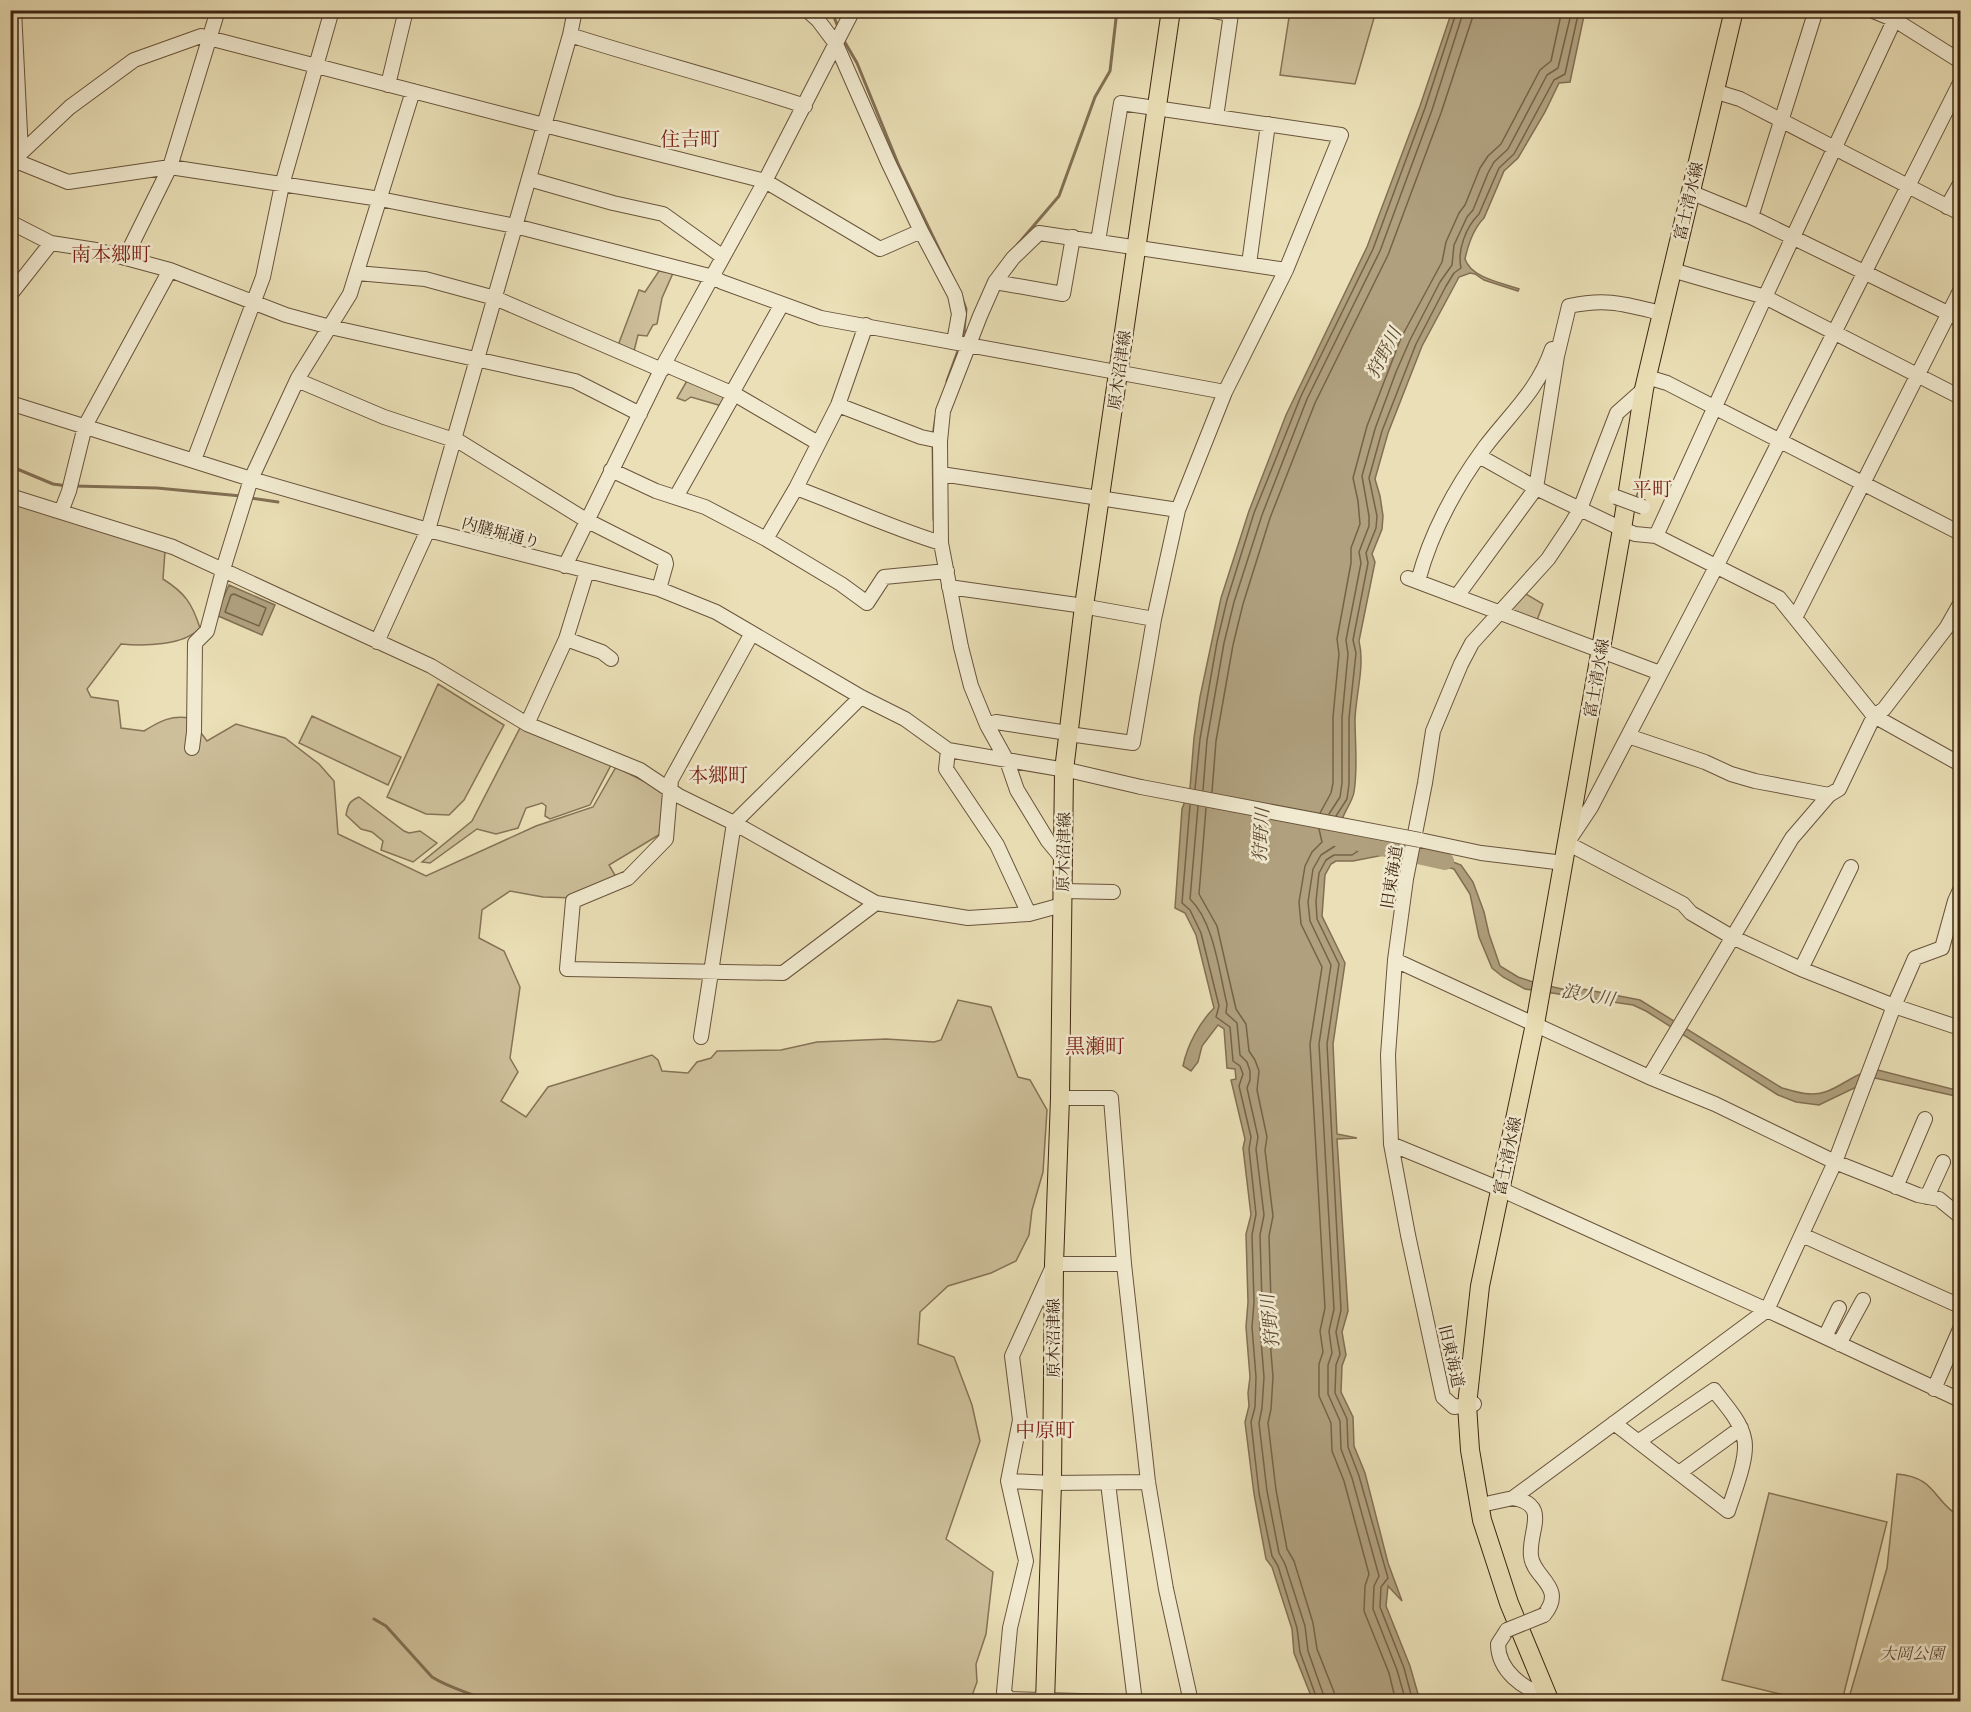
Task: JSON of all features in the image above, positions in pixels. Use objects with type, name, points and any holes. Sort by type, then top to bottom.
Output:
[{"type":"main road","name":"原木沼津線","points":[[1161,109],[1172,10]]},
{"type":"main road","name":"原木沼津線","points":[[1065,896],[1062,858],[1072,734],[1140,248],[1179,10]]},
{"type":"main road","name":"富士清水線","points":[[1553,1699],[1509,1603],[1482,1520],[1470,1450],[1474,1349],[1480,1286],[1535,1024],[1622,529],[1645,383],[1734,10]]},
{"type":"main road","name":"原木沼津線","points":[[1051,1701],[1064,1098],[1068,771]]},
{"type":"main road","name":"富士清水線","points":[[1471,1405],[1490,1503],[1553,1699]]},
{"type":"street","points":[[14,10],[15,161]]},
{"type":"street","points":[[125,258],[170,167],[218,10]]},
{"type":"street","points":[[194,460],[263,277],[282,185],[332,10]]},
{"type":"street","points":[[388,85],[406,10]]},
{"type":"street","points":[[377,642],[428,530],[570,35],[575,10]]},
{"type":"street","points":[[807,10],[818,20],[836,44],[921,231],[955,295],[959,314],[954,342]]},
{"type":"street","points":[[565,566],[663,367],[805,106],[853,10]]},
{"type":"street","points":[[1208,10],[1231,12],[1216,117]]},
{"type":"street","points":[[1751,217],[1816,10]]},
{"type":"street","points":[[1871,10],[1897,15],[1960,61]]},
{"type":"street","points":[[1656,536],[1792,237],[1897,15]]},
{"type":"street","points":[[570,35],[805,106]]},
{"type":"street","points":[[15,161],[70,107],[134,60],[201,36],[765,181],[880,249],[921,231]]},
{"type":"street","points":[[1960,84],[1716,567],[1591,807],[1568,843],[1683,904],[1691,913],[1732,937],[1801,969],[1894,1006],[1960,1028]]},
{"type":"street","points":[[1714,90],[1740,99],[1960,213]]},
{"type":"street","points":[[192,748],[195,643],[207,632],[251,479],[297,380],[350,294],[413,91]]},
{"type":"street","points":[[987,725],[996,722],[1132,743],[1154,619],[1178,510],[1225,392],[1286,270],[1341,135],[1121,103],[1098,241]]},
{"type":"street","points":[[1249,264],[1268,124]]},
{"type":"street","points":[[15,161],[68,182],[170,167],[380,199],[515,226],[713,277],[821,318],[1225,392]]},
{"type":"street","points":[[529,179],[613,203],[663,214],[723,257]]},
{"type":"street","points":[[1947,207],[1960,184]]},
{"type":"street","points":[[1690,192],[1751,217],[1955,316]]},
{"type":"street","points":[[10,222],[51,243],[170,270],[286,315],[330,327],[576,381],[640,414]]},
{"type":"street","points":[[1062,858],[1048,841],[1017,790],[971,686],[946,571],[941,543],[940,441],[943,411],[968,345],[995,282],[1013,258],[1039,233],[1286,270]]},
{"type":"street","points":[[995,282],[1063,294],[1072,237]]},
{"type":"street","points":[[10,295],[51,243]]},
{"type":"street","points":[[61,512],[69,491],[85,426],[170,270]]},
{"type":"street","points":[[1672,270],[1765,297],[1960,397]]},
{"type":"street","points":[[357,273],[425,279],[495,298],[733,394],[818,443]]},
{"type":"street","points":[[1795,618],[1918,374],[1955,316],[1960,291]]},
{"type":"street","points":[[1457,596],[1536,488],[1563,329],[1569,306],[1587,302],[1611,302],[1661,313]]},
{"type":"street","points":[[676,497],[782,304]]},
{"type":"street","points":[[766,539],[796,488],[838,405],[866,325]]},
{"type":"street","points":[[1563,329],[1559,333],[1538,382],[1479,456],[1438,523],[1413,579],[1660,673]]},
{"type":"street","points":[[297,380],[378,415],[455,441],[586,520],[665,560],[659,589]]},
{"type":"street","points":[[1645,383],[1667,383],[1960,533]]},
{"type":"street","name":"旧東海道","points":[[1471,1405],[1454,1407],[1443,1397],[1391,1144],[1388,1055],[1395,960],[1406,879],[1433,731],[1461,664],[1472,643],[1548,559],[1570,526],[1580,509],[1617,413],[1645,383]]},
{"type":"street","name":"内膳堀通り","points":[[10,403],[251,479],[428,530],[659,589],[716,612],[905,719],[948,750]]},
{"type":"street","points":[[838,405],[921,437],[940,441]]},
{"type":"street","points":[[1479,456],[1536,488],[1622,529],[1635,534],[1656,536],[1779,598],[1874,716],[1960,764]]},
{"type":"street","points":[[611,470],[656,491],[705,507],[766,539],[841,584],[867,603],[884,577],[946,571]]},
{"type":"street","points":[[941,474],[1178,510]]},
{"type":"street","points":[[796,488],[868,515],[898,530],[941,543]]},
{"type":"street","points":[[10,496],[173,547],[431,666],[527,724],[640,770],[669,789],[876,903],[968,918],[1029,914],[1065,896],[1113,892]]},
{"type":"street","points":[[1616,497],[1643,507]]},
{"type":"street","points":[[527,724],[566,639],[587,571]]},
{"type":"street","points":[[949,587],[1089,607],[1154,619]]},
{"type":"street","points":[[1649,1077],[1792,838],[1828,795],[1839,789],[1874,716],[1884,709],[1947,627],[1960,604]]},
{"type":"street","points":[[1947,627],[1960,634]]},
{"type":"street","points":[[752,633],[671,780],[666,839],[651,858],[628,878],[573,901],[567,969],[783,973],[876,903]]},
{"type":"street","points":[[566,639],[602,652],[611,659]]},
{"type":"street","points":[[701,1037],[734,823],[861,696]]},
{"type":"street","points":[[1628,736],[1747,779],[1828,795]]},
{"type":"street","points":[[1029,914],[996,845],[946,769],[948,750],[1006,762],[1068,771],[1481,853],[1564,863]]},
{"type":"street","points":[[1801,969],[1851,867]]},
{"type":"street","points":[[1490,1503],[1513,1498],[1767,1310],[1835,1162],[1894,1006],[1915,958],[1942,948],[1960,890]]},
{"type":"street","points":[[1395,960],[1649,1077],[1715,1104],[1835,1162],[1896,1187],[1939,1199],[1960,1216]]},
{"type":"street","points":[[1064,1098],[1111,1098],[1124,1264],[1148,1482],[1166,1589],[1191,1701]]},
{"type":"street","points":[[1896,1187],[1925,1119]]},
{"type":"street","points":[[1391,1144],[1500,1189],[1960,1400]]},
{"type":"street","points":[[1927,1197],[1943,1162]]},
{"type":"street","points":[[1802,1235],[1960,1306]]},
{"type":"street","points":[[1115,1701],[1009,1699],[1004,1692],[1010,1628],[1026,1561],[1008,1481],[1020,1420],[1012,1356],[1059,1264],[1124,1264]]},
{"type":"street","points":[[1839,1344],[1863,1300]]},
{"type":"street","points":[[1825,1337],[1839,1308]]},
{"type":"street","points":[[1934,1389],[1960,1329]]},
{"type":"street","points":[[1614,1423],[1728,1510],[1745,1453],[1745,1440],[1741,1428],[1714,1390],[1640,1441]]},
{"type":"street","points":[[1679,1473],[1741,1428]]},
{"type":"street","points":[[1008,1481],[1148,1482]]},
{"type":"street","points":[[1108,1483],[1135,1701]]},
{"type":"street","points":[[1513,1498],[1531,1505],[1536,1516],[1531,1557],[1534,1566],[1547,1582],[1552,1595],[1544,1614],[1507,1630],[1498,1644],[1501,1660],[1510,1674],[1523,1685],[1533,1692],[1553,1699]]},
{"type":"green space","points":[[1290,11],[1376,11],[1355,84],[1280,75]]},
{"type":"green space","points":[[659,271],[673,273],[662,298],[657,324],[653,325],[647,336],[638,335],[633,355],[617,348],[639,290],[645,292]]},
{"type":"green space","points":[[688,379],[729,394],[722,406],[691,397],[685,401],[677,398]]},
{"type":"green space","points":[[10,504],[165,551],[163,579],[187,599],[200,628],[193,634],[174,642],[151,645],[121,644],[87,689],[91,697],[118,701],[121,728],[144,731],[166,720],[183,717],[190,718],[207,741],[236,724],[285,738],[319,764],[334,781],[338,834],[426,876],[536,826],[593,807],[616,767],[665,792],[667,830],[609,865],[619,882],[577,898],[543,897],[510,891],[482,910],[479,938],[504,951],[520,987],[510,1058],[518,1072],[501,1101],[526,1117],[548,1087],[652,1055],[658,1060],[662,1071],[688,1073],[697,1062],[711,1058],[717,1051],[781,1050],[817,1042],[886,1039],[934,1042],[941,1040],[958,1000],[991,1007],[1018,1077],[1030,1080],[1047,1110],[1043,1172],[1032,1210],[1029,1235],[1016,1261],[991,1273],[948,1286],[920,1312],[918,1344],[954,1357],[972,1405],[980,1441],[946,1539],[993,1572],[986,1634],[976,1664],[977,1682],[970,1701],[11,1701]]},
{"type":"green space","points":[[1524,593],[1543,604],[1536,623],[1513,614],[1512,609]]},
{"type":"green space","points":[[438,684],[504,725],[464,800],[449,815],[426,814],[387,797]]},
{"type":"green space","points":[[312,716],[401,757],[388,785],[299,743]]},
{"type":"green space","points":[[521,726],[611,765],[590,805],[550,819],[545,816],[546,806],[542,803],[526,808],[518,828],[496,834],[477,829],[430,863],[422,862],[472,821]]},
{"type":"green space","points":[[359,797],[404,831],[409,833],[420,831],[437,843],[413,862],[381,850],[383,841],[372,832],[361,829],[346,815],[349,804]]},
{"type":"green space","name":"大岡公園","points":[[1897,1474],[1920,1480],[1960,1517],[1960,1701],[1848,1701],[1887,1568]]},
{"type":"green space","points":[[1769,1493],[1887,1522],[1842,1701],[1809,1701],[1722,1680]]},
{"type":"water","name":"狩野川","points":[[1452,11],[1585,11],[1570,82],[1559,83],[1518,158],[1504,171],[1466,254],[1465,259],[1474,271],[1488,279],[1519,289],[1518,291],[1484,280],[1470,273],[1459,277],[1422,346],[1388,433],[1375,479],[1383,516],[1382,529],[1372,554],[1375,562],[1359,641],[1361,670],[1355,719],[1354,792],[1341,825],[1343,833],[1349,839],[1368,848],[1383,849],[1384,855],[1353,861],[1336,861],[1331,864],[1325,875],[1322,916],[1345,963],[1333,1044],[1337,1134],[1357,1138],[1337,1139],[1348,1311],[1342,1332],[1346,1355],[1342,1366],[1341,1392],[1353,1417],[1354,1446],[1365,1473],[1388,1563],[1402,1601],[1388,1586],[1386,1606],[1410,1666],[1420,1701],[1313,1701],[1294,1653],[1292,1629],[1272,1567],[1266,1559],[1254,1494],[1245,1422],[1249,1406],[1250,1377],[1246,1327],[1248,1302],[1246,1234],[1251,1215],[1243,1148],[1245,1139],[1231,1080],[1236,1079],[1235,1069],[1227,1068],[1224,1029],[1218,1025],[1202,1046],[1198,1062],[1191,1071],[1183,1066],[1194,1035],[1214,1008],[1196,935],[1185,913],[1175,908],[1182,809],[1190,788],[1200,697],[1221,598],[1249,511],[1286,415],[1367,247],[1420,106]]},
{"type":"water","points":[[229,585],[275,605],[262,635],[216,615]]},
{"type":"water","points":[[1422,854],[1461,865],[1473,882],[1500,966],[1518,977],[1562,989],[1578,988],[1640,1000],[1782,1088],[1793,1091],[1809,1094],[1825,1092],[1861,1073],[1874,1069],[1960,1091],[1960,1097],[1875,1078],[1819,1105],[1796,1102],[1778,1095],[1633,1005],[1525,989],[1492,968],[1479,937],[1470,894],[1454,869],[1422,861]]},
{"type":"waterway","points":[[828,10],[838,27]]},
{"type":"waterway","points":[[1018,244],[1059,196],[1095,97],[1110,71],[1117,10]]},
{"type":"waterway","points":[[843,39],[857,63],[899,166],[953,278]]},
{"type":"waterway","points":[[962,298],[966,309],[964,331]]},
{"type":"waterway","points":[[962,338],[964,331],[968,332],[969,329]]},
{"type":"waterway","points":[[947,381],[959,348]]},
{"type":"waterway","points":[[933,436],[936,416]]},
{"type":"waterway","points":[[933,443],[934,520]]},
{"type":"waterway","points":[[10,466],[53,484],[67,486]]},
{"type":"waterway","points":[[74,486],[157,488],[241,496]]},
{"type":"waterway","points":[[250,498],[278,502]]},
{"type":"waterway","name":"浪人川","points":[[1331,836],[1445,861]]},
{"type":"waterway","points":[[374,1619],[386,1626],[432,1677],[490,1702]]},
{"type":"district","name":"住吉町","points":[[690,139]]},
{"type":"district","name":"南本郷町","points":[[111,254]]},
{"type":"district","name":"平町","points":[[1652,489]]},
{"type":"district","name":"本郷町","points":[[718,775]]},
{"type":"district","name":"黒瀬町","points":[[1095,1046]]},
{"type":"district","name":"中原町","points":[[1045,1430]]}]
